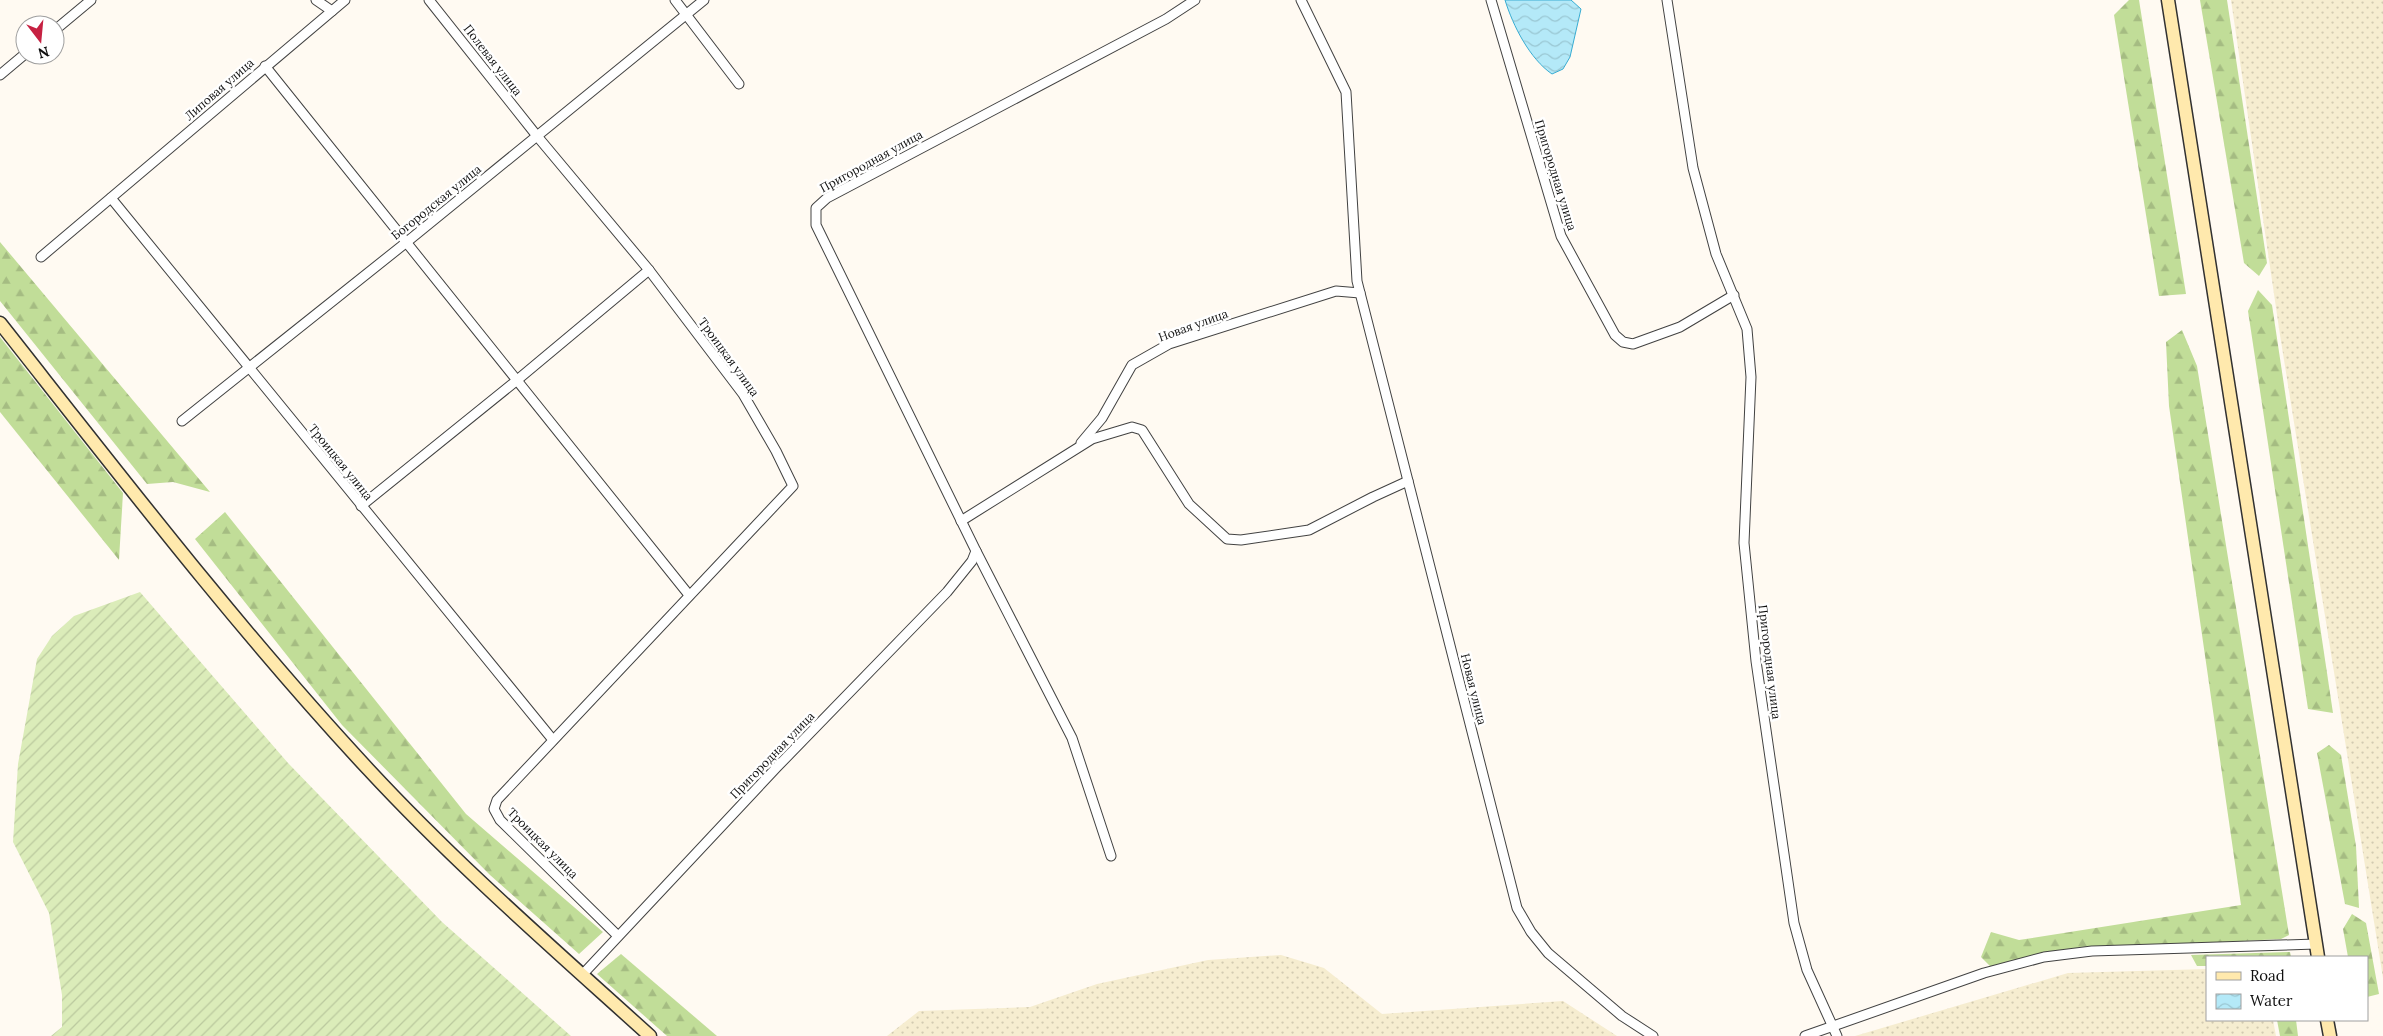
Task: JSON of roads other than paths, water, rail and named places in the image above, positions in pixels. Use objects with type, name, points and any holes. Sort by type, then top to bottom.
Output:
[{"type":"street","points":[[65,22],[91,0]]},
{"type":"street","points":[[316,0],[332,12]]},
{"type":"street","name":"Липовая улица","points":[[41,257],[345,0]]},
{"type":"street","name":"Полевая улица","points":[[429,0],[537,136]]},
{"type":"street","points":[[675,0],[739,84]]},
{"type":"street","name":"Богородская улица","points":[[182,421],[408,241],[704,0]]},
{"type":"street","name":"Пригородная улица","points":[[1111,856],[1072,738],[976,551],[816,225],[816,208],[827,198],[1166,19],[1195,0]]},
{"type":"street","name":"Новая улица","points":[[1301,0],[1346,92],[1357,280],[1517,908],[1531,932],[1548,953],[1622,1016],[1653,1036]]},
{"type":"street","name":"Пригородная улица","points":[[1491,0],[1561,236],[1616,335],[1623,342],[1633,344],[1680,327],[1734,295]]},
{"type":"street","name":"Пригородная улица","points":[[1667,0],[1693,168],[1716,254],[1747,329],[1751,377],[1744,542],[1756,661],[1794,923],[1807,970],[1837,1036]]},
{"type":"street","points":[[2168,0],[2318,956]]},
{"type":"street","points":[[0,75],[15,62]]},
{"type":"street","points":[[265,66],[408,241],[516,381],[689,595]]},
{"type":"street","name":"Троицкая улица","points":[[537,136],[649,270],[742,394],[776,452],[793,486],[497,800],[494,810],[500,820],[618,936]]},
{"type":"street","name":"Троицкая улица","points":[[111,198],[553,740]]},
{"type":"street","points":[[361,506],[516,381],[649,270]]},
{"type":"street","name":"Новая улица","points":[[1078,448],[1102,418],[1132,364],[1169,344],[1336,291],[1360,293]]},
{"type":"street","points":[[0,323],[233,614],[301,695],[425,828],[508,907],[650,1036]]},
{"type":"street","points":[[961,520],[1092,439],[1132,427],[1142,430],[1189,504],[1227,539],[1241,540],[1309,530],[1408,481]]},
{"type":"street","name":"Пригородная улица","points":[[582,974],[777,767],[947,592],[972,561],[976,551]]},
{"type":"street","points":[[1805,1036],[1984,973],[2044,957],[2092,951],[2316,944]]},
{"type":"street","points":[[2327,1021],[2330,1036]]},
{"type":"water","points":[[1505,0],[1571,0],[1581,9],[1570,57],[1563,69],[1552,74],[1536,60],[1523,41]]}]
